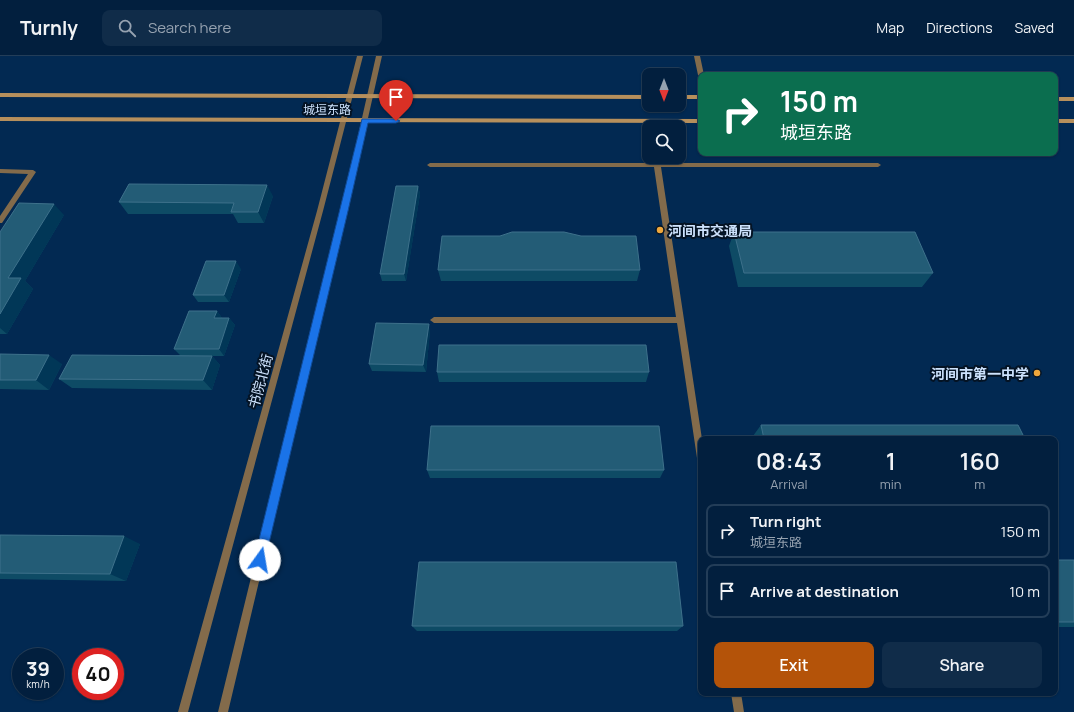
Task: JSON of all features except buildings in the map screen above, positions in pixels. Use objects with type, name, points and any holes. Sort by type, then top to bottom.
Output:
[{"type":"main road","name":"城垣东路","points":[[0,95],[642,97]]},
{"type":"main road","points":[[686,97],[698,97]]},
{"type":"main road","points":[[1058,98],[1074,99]]},
{"type":"main road","name":"城垣东路","points":[[0,119],[343,120],[642,124]]},
{"type":"main road","name":"城垣东路","points":[[686,122],[698,121]]},
{"type":"main road","points":[[1058,121],[1074,121]]},
{"type":"street","name":"书院北街","points":[[183,712],[320,211],[360,56]]},
{"type":"street","points":[[223,712],[344,211],[379,56]]},
{"type":"street","points":[[697,56],[700,72]]},
{"type":"street","points":[[430,165],[642,161]]},
{"type":"street","points":[[686,162],[878,165]]},
{"type":"street","points":[[656,164],[698,438]]},
{"type":"street","points":[[0,171],[33,172],[0,221]]},
{"type":"street","points":[[434,320],[680,320]]},
{"type":"street","points":[[736,696],[739,712]]},
{"type":"place","name":"河间市交通局","points":[[660,230]]},
{"type":"place","name":"河间市第一中学","points":[[1037,373]]},
{"type":"route","points":[[260,560],[365,121],[396,121]]}]
